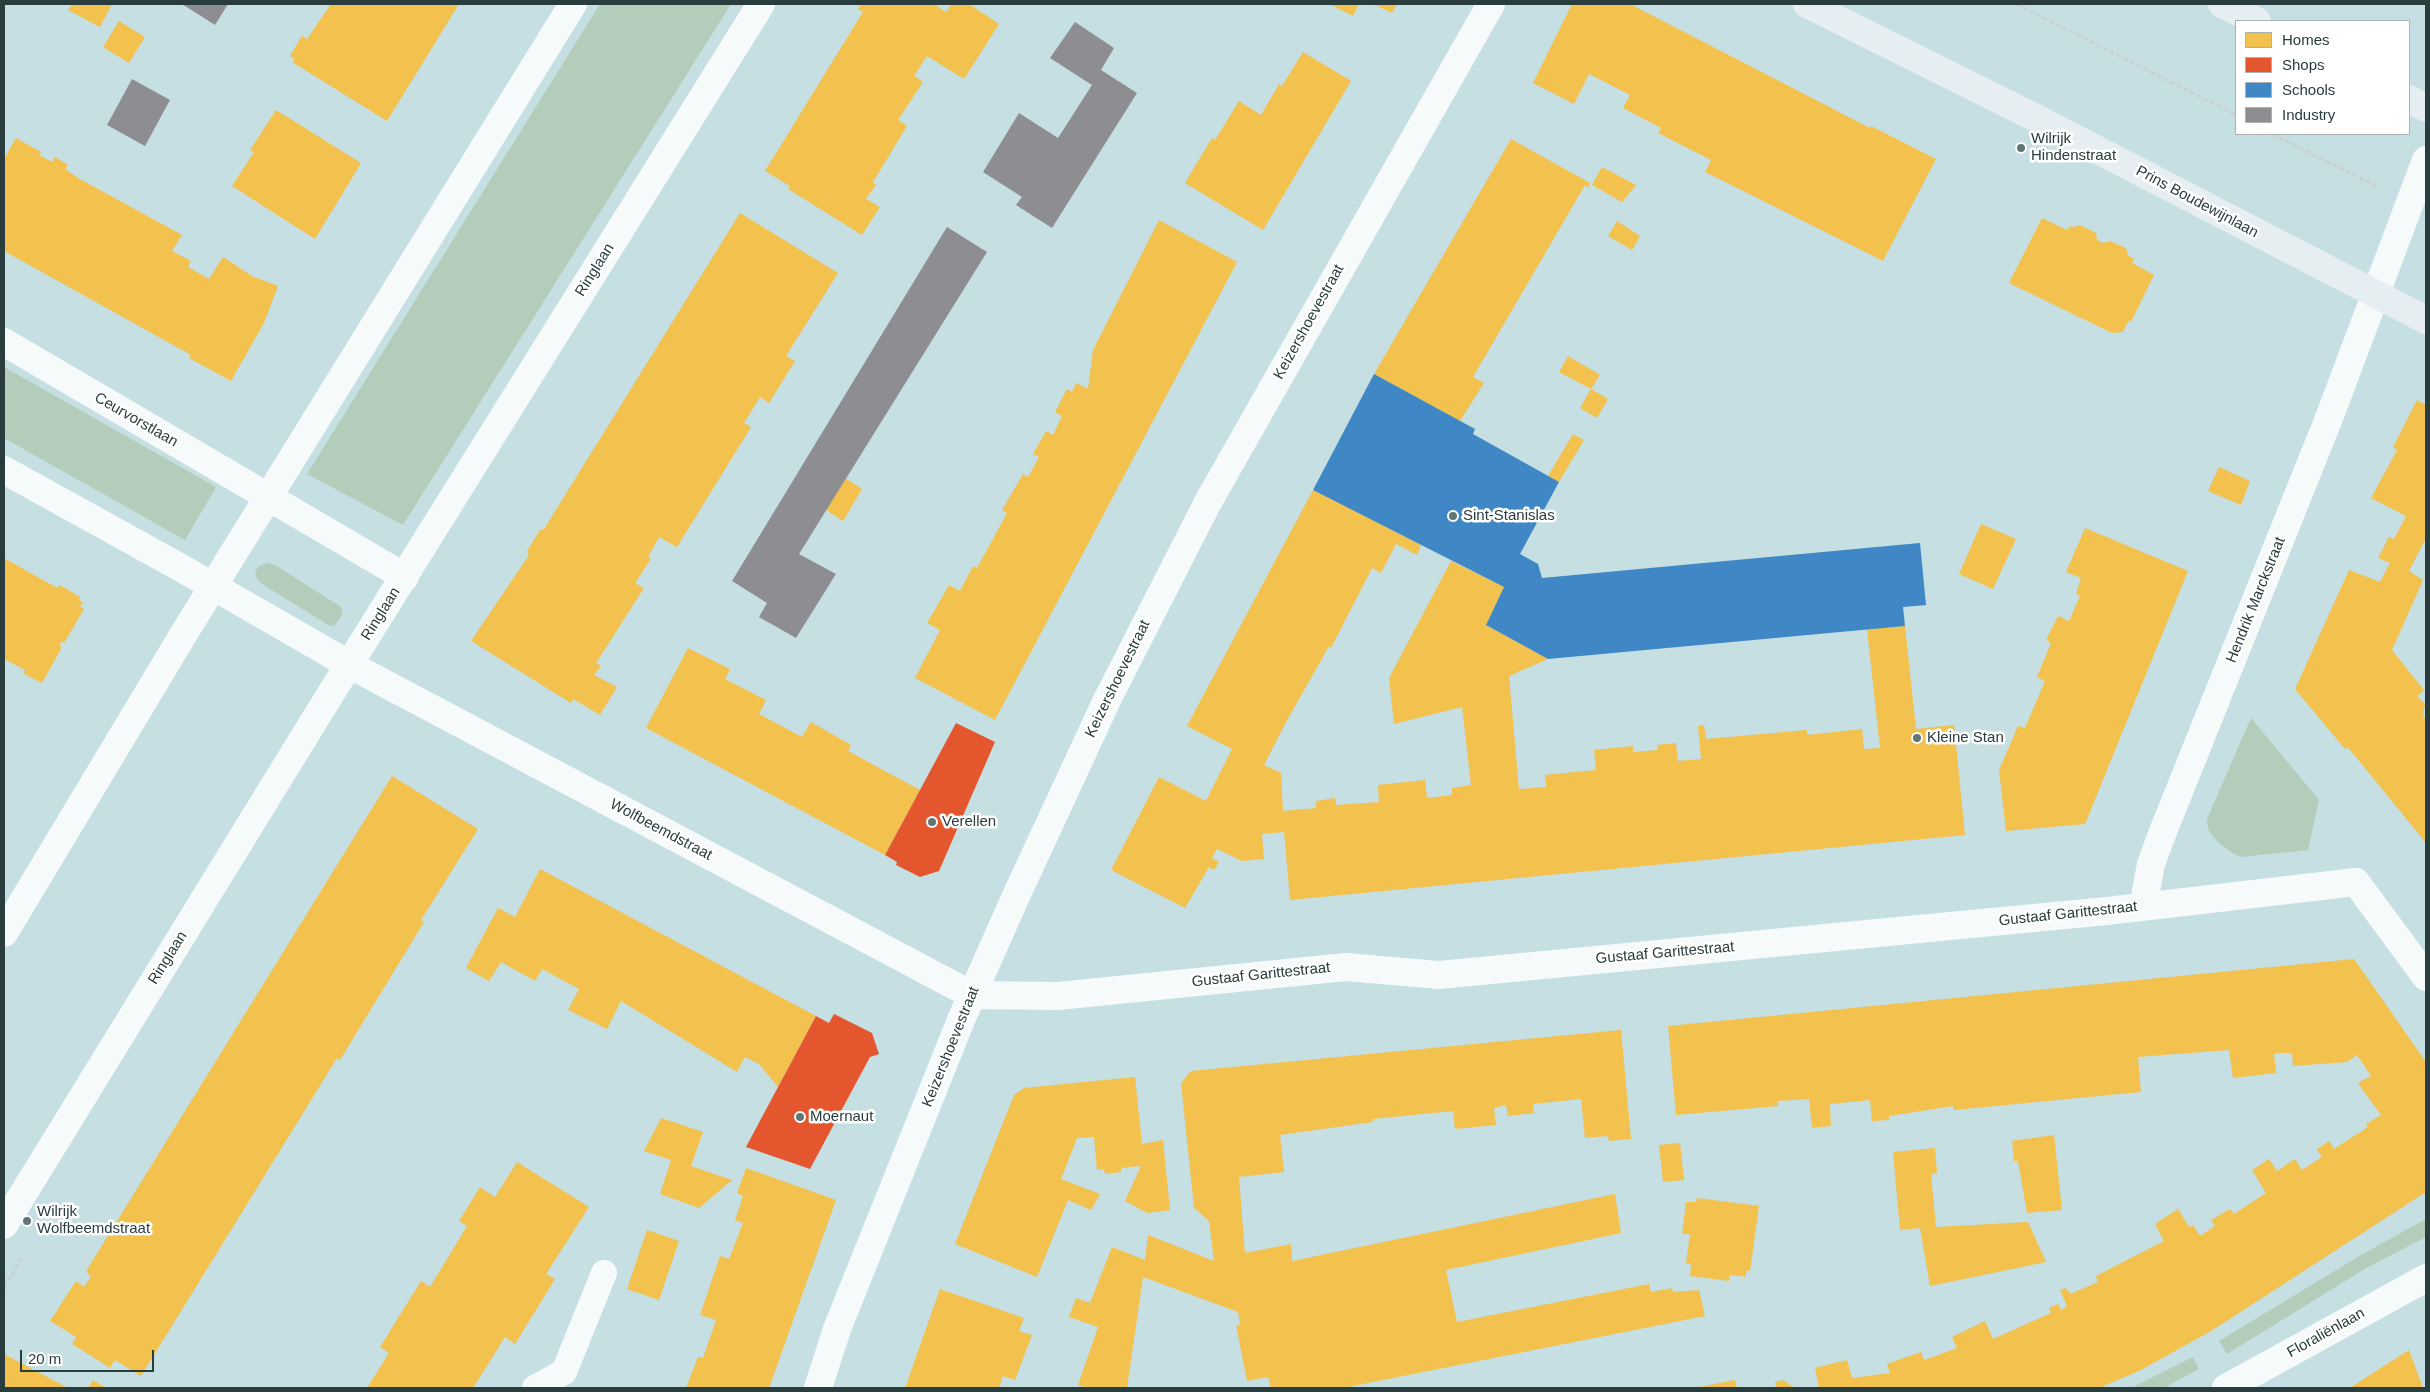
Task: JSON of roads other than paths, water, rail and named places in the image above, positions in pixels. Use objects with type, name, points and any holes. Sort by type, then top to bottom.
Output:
[{"type":"main road","name":"Prins Boudewijnlaan","points":[[1807,4],[2036,118],[2426,320]]},
{"type":"main road","points":[[2222,4],[2255,20]]},
{"type":"main road","points":[[2410,100],[2426,108]]},
{"type":"street","points":[[4,933],[268,497],[573,4]]},
{"type":"street","name":"Ringlaan","points":[[4,1225],[761,4]]},
{"type":"street","name":"Keizershoevestraat","points":[[818,1388],[841,1319],[972,995],[1107,700],[1208,502],[1490,4]]},
{"type":"street","name":"Hendrik Marckstraat","points":[[2143,907],[2151,864],[2162,834],[2329,418],[2426,160]]},
{"type":"street","name":"Ceurvorstlaan","points":[[4,342],[404,577]]},
{"type":"street","points":[[4,470],[213,587]]},
{"type":"street","name":"Wolfbeemdstraat","points":[[213,587],[350,665],[972,995]]},
{"type":"street","name":"Gustaaf Garittestraat","points":[[972,995],[1058,996],[1346,967],[1438,975],[2143,907],[2356,882],[2426,977]]},
{"type":"street","name":"Floraliënlaan","points":[[2226,1388],[2426,1278]]},
{"type":"lane","points":[[535,1388],[564,1372],[604,1273]]},
{"type":"place","name":"Wilrijk Hindenstraat","points":[[2021,148]]},
{"type":"place","name":"Sint-Stanislas","points":[[1453,516]]},
{"type":"place","name":"Kleine Stan","points":[[1917,738]]},
{"type":"place","name":"Verellen","points":[[932,822]]},
{"type":"place","name":"Moernaut","points":[[800,1117]]},
{"type":"place","name":"Wilrijk Wolfbeemdstraat","points":[[27,1221]]}]
